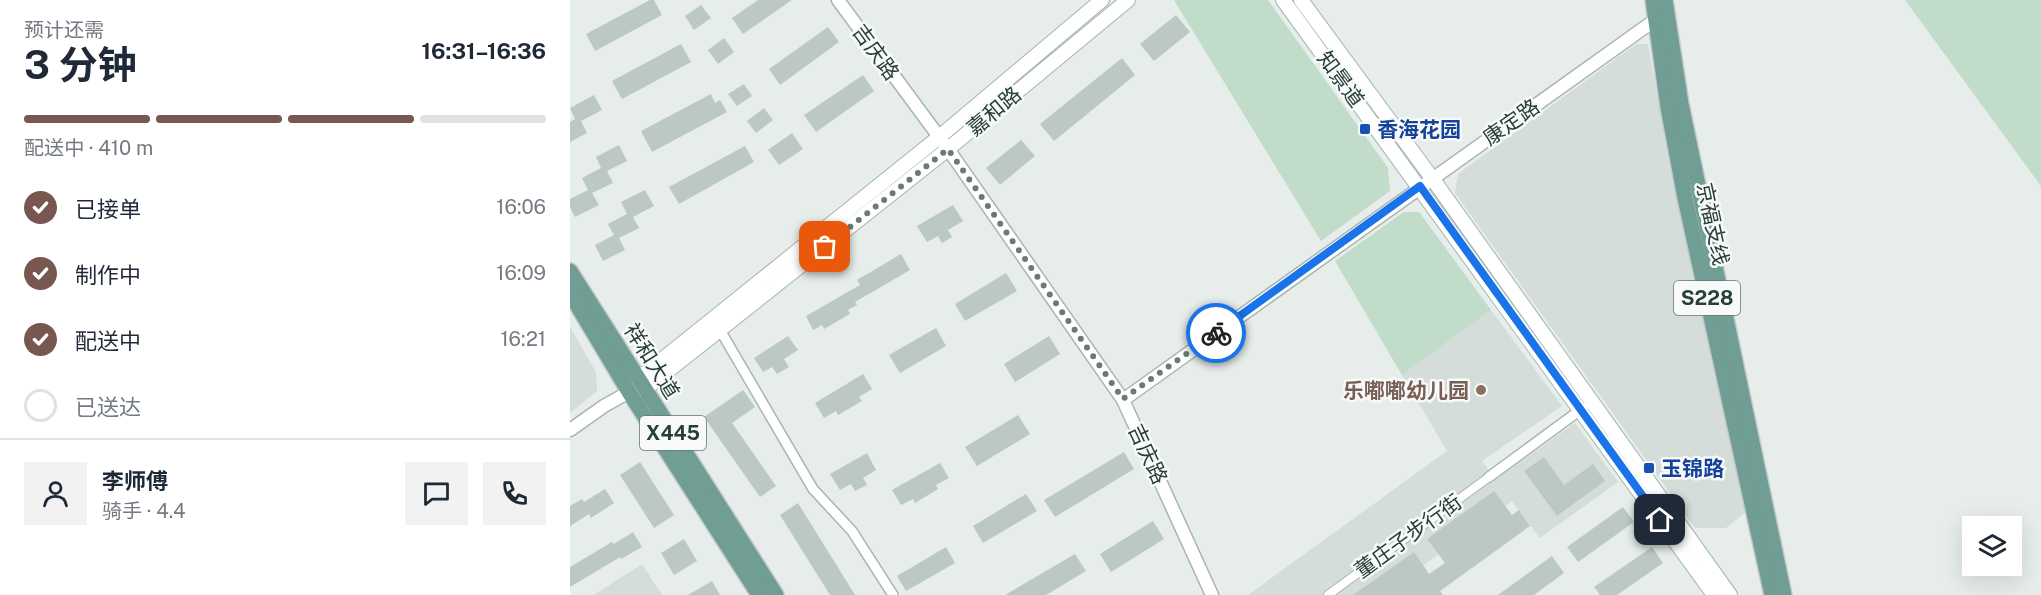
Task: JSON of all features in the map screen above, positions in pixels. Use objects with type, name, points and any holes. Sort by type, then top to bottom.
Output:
[{"type":"main road","name":"嘉和路","points":[[637,387],[1102,0]]},
{"type":"main road","name":"嘉和路","points":[[637,387],[720,330],[948,149],[1128,0]]},
{"type":"main road","name":"知景道","points":[[1283,0],[1420,186],[1714,595]]},
{"type":"main road","name":"知景道","points":[[1301,0],[1432,178],[1730,595]]},
{"type":"main road","name":"京福支线","points":[[1653,0],[1662,11],[1705,226],[1784,595]]},
{"type":"main road","name":"京福支线","points":[[1662,11],[1668,107],[1685,198],[1772,595]]},
{"type":"main road","name":"祥和大道","points":[[570,271],[759,595]]},
{"type":"main road","name":"祥和大道","points":[[570,293],[637,387],[776,595]]},
{"type":"street","name":"吉庆路","points":[[838,0],[948,149],[1123,399],[1212,595]]},
{"type":"street","name":"康定路","points":[[1123,399],[1662,11]]},
{"type":"street","points":[[720,330],[813,489],[852,531],[893,595]]},
{"type":"street","name":"嘉和路","points":[[570,430],[604,406],[637,387]]},
{"type":"street","points":[[1489,477],[1592,401]]},
{"type":"street","name":"董庄子步行街","points":[[1328,595],[1489,477]]},
{"type":"shaded area","points":[[1636,44],[1648,44],[1672,180],[1747,511],[1726,528],[1695,528],[1455,193],[1458,174]]},
{"type":"shaded area","points":[[1491,310],[1562,406],[1482,461],[1496,479],[1575,423],[1618,482],[1540,538],[1512,501],[1382,595],[1248,595],[1447,451],[1402,375]]},
{"type":"shaded area","points":[[570,327],[596,372],[597,391],[570,413]]},
{"type":"shaded area","points":[[642,564],[662,595],[594,595]]},
{"type":"green space","points":[[1174,0],[1268,0],[1388,168],[1390,191],[1321,241]]},
{"type":"green space","points":[[1905,0],[2041,0],[2041,186]]},
{"type":"green space","points":[[1404,212],[1419,212],[1491,310],[1402,375],[1335,261]]},
{"type":"building","points":[[654,0],[662,15],[595,51],[586,34]]},
{"type":"building","points":[[758,0],[792,0],[743,34],[732,18]]},
{"type":"building","points":[[701,5],[711,18],[694,30],[685,16]]},
{"type":"building","points":[[1176,15],[1190,32],[1154,61],[1140,44]]},
{"type":"building","points":[[828,27],[839,42],[780,85],[769,69]]},
{"type":"building","points":[[724,38],[734,52],[718,64],[708,50]]},
{"type":"building","points":[[681,44],[691,62],[622,99],[612,81]]},
{"type":"building","points":[[1122,58],[1135,75],[1054,141],[1040,124]]},
{"type":"building","points":[[863,75],[874,91],[816,132],[804,115]]},
{"type":"building","points":[[744,84],[752,96],[737,106],[728,94]]},
{"type":"building","points":[[711,94],[715,103],[720,100],[727,112],[652,152],[641,131]]},
{"type":"building","points":[[594,95],[602,110],[581,121],[587,133],[570,142],[570,122],[575,119],[570,108]]},
{"type":"building","points":[[764,108],[773,120],[756,133],[747,121]]},
{"type":"building","points":[[792,133],[803,149],[779,165],[768,150]]},
{"type":"building","points":[[1021,140],[1035,156],[1000,185],[986,168]]},
{"type":"building","points":[[619,145],[627,161],[607,171],[613,183],[592,193],[599,205],[575,217],[570,207],[570,199],[588,190],[582,178],[601,168],[596,157]]},
{"type":"building","points":[[745,146],[754,162],[679,204],[669,187]]},
{"type":"building","points":[[645,190],[654,206],[633,217],[639,228],[619,238],[625,250],[603,261],[595,245],[614,235],[608,224],[627,214],[621,202]]},
{"type":"building","points":[[953,205],[963,221],[948,230],[952,237],[942,243],[938,236],[927,242],[917,226]]},
{"type":"building","points":[[901,254],[910,270],[855,302],[857,305],[848,310],[850,314],[824,329],[822,325],[813,330],[806,316],[860,285],[857,280]]},
{"type":"building","points":[[1006,273],[1017,291],[965,321],[955,304]]},
{"type":"building","points":[[936,328],[946,346],[900,373],[889,355]]},
{"type":"building","points":[[788,336],[798,350],[784,359],[789,367],[777,374],[772,367],[763,372],[754,358]]},
{"type":"building","points":[[1049,336],[1060,354],[1015,382],[1004,364]]},
{"type":"building","points":[[863,374],[872,389],[859,397],[862,401],[838,415],[836,411],[824,418],[815,403]]},
{"type":"building","points":[[743,390],[755,407],[732,423],[776,486],[760,497],[704,417]]},
{"type":"building","points":[[1018,415],[1030,434],[977,466],[965,447]]},
{"type":"building","points":[[1124,452],[1134,469],[1055,517],[1044,500]]},
{"type":"building","points":[[867,453],[876,470],[863,478],[867,485],[855,491],[851,484],[840,490],[830,474]]},
{"type":"building","points":[[1544,457],[1564,485],[1593,464],[1605,481],[1557,516],[1524,471]]},
{"type":"building","points":[[640,462],[674,515],[654,528],[620,475]]},
{"type":"building","points":[[940,463],[949,478],[936,485],[938,489],[915,503],[913,499],[901,505],[892,490]]},
{"type":"building","points":[[605,489],[614,503],[591,518],[589,514],[570,526],[570,506],[582,499],[584,502]]},
{"type":"building","points":[[1494,491],[1512,515],[1519,510],[1530,526],[1440,591],[1443,595],[1353,595],[1414,552],[1429,574],[1445,563],[1427,539]]},
{"type":"building","points":[[1026,494],[1037,511],[983,543],[973,526]]},
{"type":"building","points":[[798,503],[855,595],[830,595],[780,515]]},
{"type":"building","points":[[1623,507],[1634,522],[1578,562],[1567,547]]},
{"type":"building","points":[[1153,521],[1164,539],[1111,572],[1100,554]]},
{"type":"building","points":[[633,532],[642,547],[621,559],[620,557],[570,587],[570,567]]},
{"type":"building","points":[[684,539],[697,561],[674,575],[661,553]]},
{"type":"building","points":[[946,547],[955,563],[906,591],[897,576]]},
{"type":"building","points":[[1652,547],[1663,563],[1617,595],[1600,595],[1594,587]]},
{"type":"building","points":[[1075,554],[1086,571],[1046,595],[1005,595]]},
{"type":"building","points":[[1552,556],[1564,573],[1534,595],[1498,595]]},
{"type":"building","points":[[712,581],[720,595],[688,595]]},
{"type":"way so far","points":[[825,247],[948,149],[1123,399],[1216,333]]},
{"type":"place","name":"香海花园","points":[[1365,129]]},
{"type":"place","name":"乐嘟嘟幼儿园","points":[[1481,390]]},
{"type":"place","name":"玉锦路","points":[[1649,468]]},
{"type":"route","points":[[1216,333],[1420,186],[1660,520]]}]
